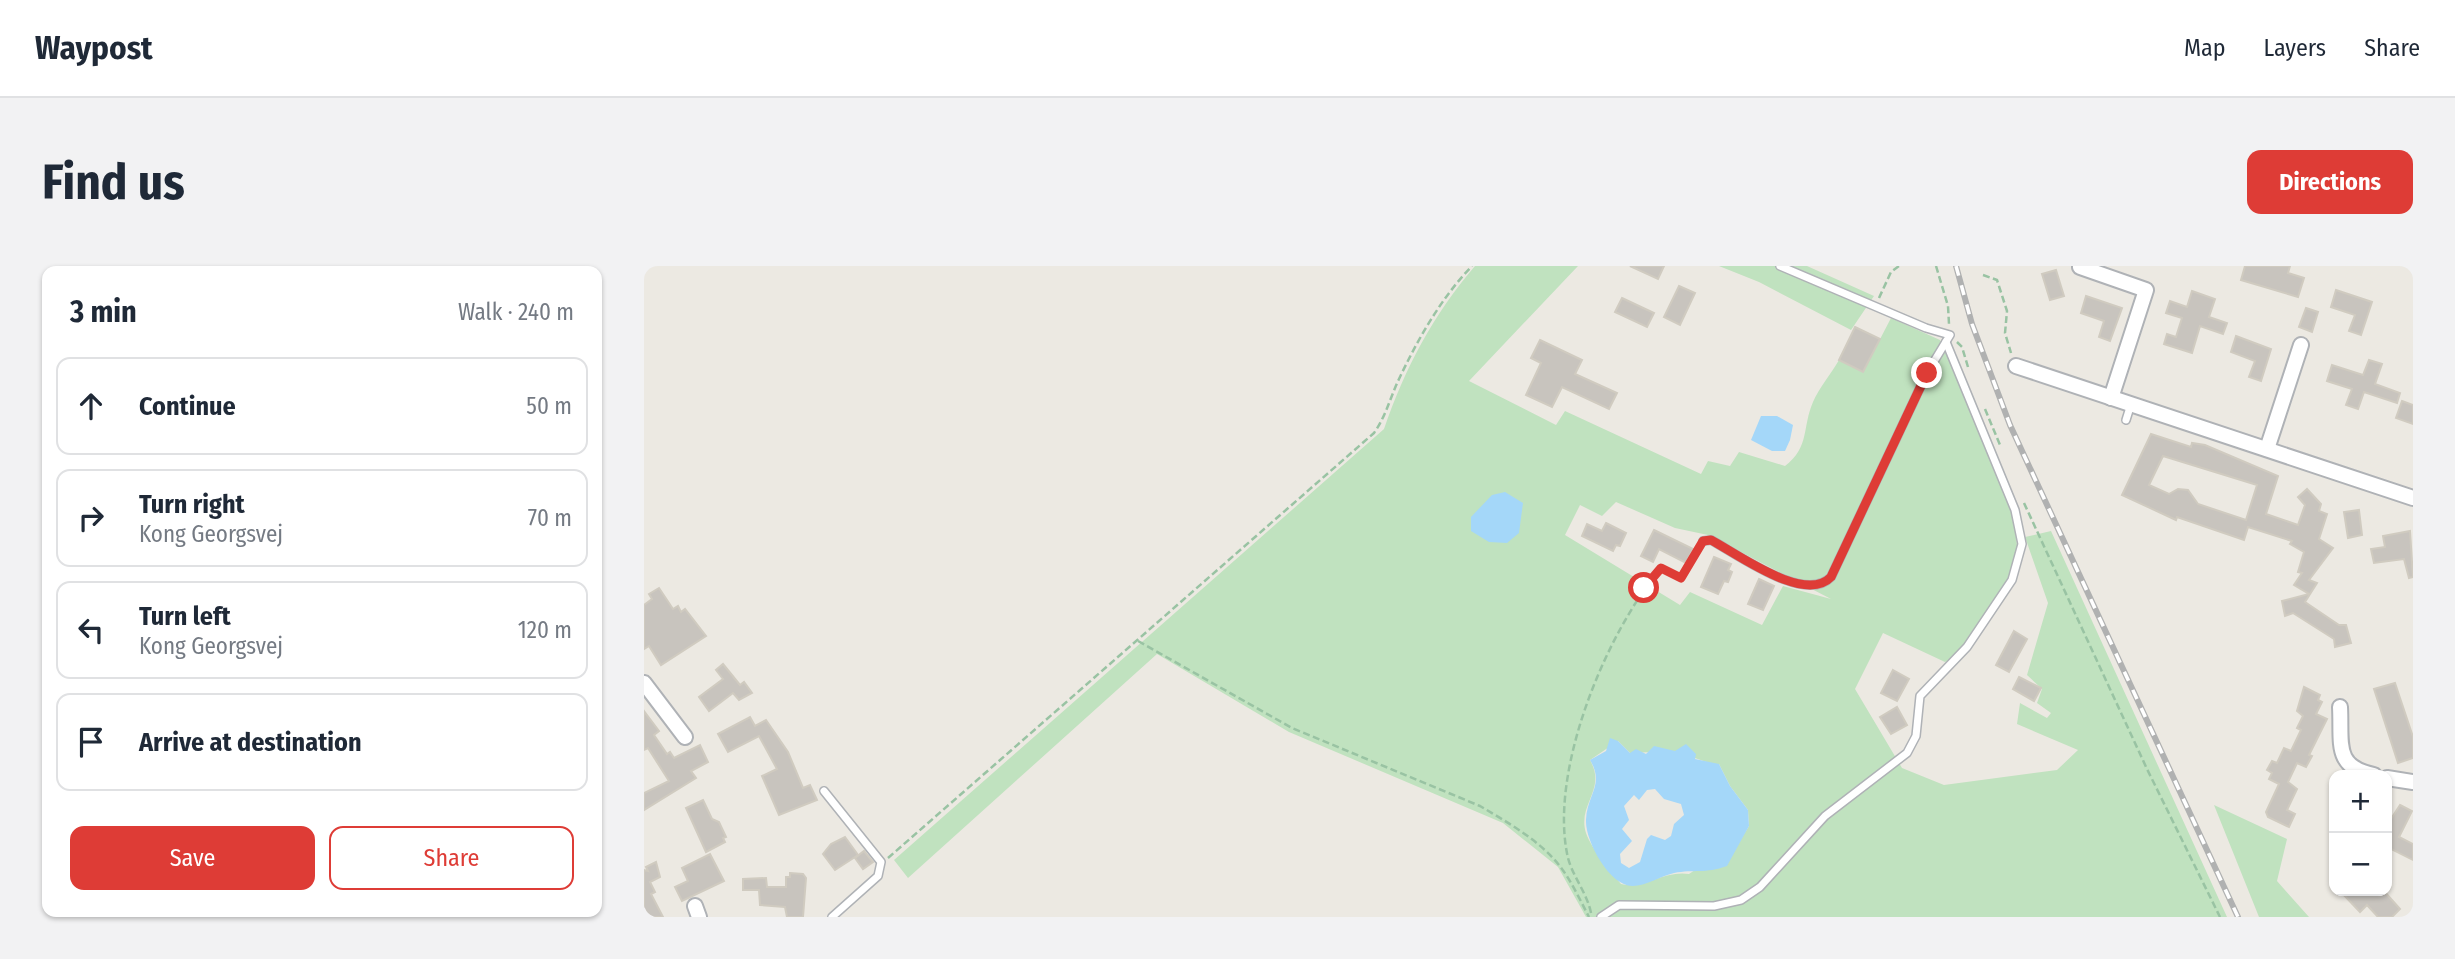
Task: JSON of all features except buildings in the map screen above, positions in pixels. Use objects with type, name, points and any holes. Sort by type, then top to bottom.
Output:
[{"type":"street","points":[[2080,267],[2146,290],[2111,398]]},
{"type":"street","points":[[2267,449],[2301,345]]},
{"type":"street","points":[[2016,366],[2413,498]]},
{"type":"street","points":[[644,683],[685,737]]},
{"type":"street","points":[[2340,707],[2342,758],[2348,766],[2360,770]]},
{"type":"street","points":[[2392,779],[2413,782]]},
{"type":"lane","points":[[1601,917],[1619,905],[1714,906],[1741,900],[1760,887],[1825,816],[1907,753],[1916,736],[1920,696],[1967,647],[2012,580],[2022,544],[2015,510],[1948,339],[1780,266]]},
{"type":"lane","points":[[1703,541],[1711,540],[1795,585],[1812,587],[1825,584],[1831,577],[1927,373],[1948,339]]},
{"type":"lane","points":[[2126,420],[2131,404]]},
{"type":"lane","points":[[824,791],[881,862],[878,876],[832,917]]},
{"type":"path","points":[[881,862],[896,854],[1374,433],[1427,325],[1472,266]]},
{"type":"path","points":[[1875,306],[1891,272],[1899,266]]},
{"type":"path","points":[[1936,266],[1948,306],[1948,339],[1962,347],[1969,371]]},
{"type":"path","points":[[1983,275],[1997,280],[2007,311],[2007,345],[2016,366]]},
{"type":"path","points":[[1983,405],[2003,452]]},
{"type":"path","points":[[2023,501],[2147,769],[2220,917]]},
{"type":"path","points":[[1591,917],[1589,904],[1569,859],[1565,824],[1573,745],[1617,633],[1644,588],[1661,568],[1681,578],[1703,541]]},
{"type":"path","points":[[1138,641],[1292,728],[1480,806],[1504,820],[1560,865],[1591,917]]},
{"type":"green space","points":[[1475,266],[1578,266],[1469,381],[1556,425],[1565,411],[1701,474],[1708,461],[1730,466],[1739,452],[1785,466],[1802,444],[1813,402],[1839,360],[1863,372],[1891,318],[1940,340],[2012,508],[2018,552],[2011,577],[1957,656],[1945,662],[1883,633],[1855,689],[1902,768],[1944,785],[2057,770],[2078,750],[2017,724],[2020,703],[2047,718],[2051,713],[2037,703],[2042,689],[2027,675],[2048,603],[2025,537],[2051,531],[2227,917],[1586,917],[1558,867],[1503,823],[1289,732],[1157,654],[908,878],[894,860],[1384,429],[1401,385],[1422,343]],"holes":[[[1616,502],[1675,528],[1708,535],[1831,599],[1783,586],[1762,625],[1690,592],[1680,605],[1565,535],[1580,505],[1602,516]],[[1618,741],[1630,753],[1675,751],[1719,764],[1730,786],[1748,810],[1749,826],[1741,839],[1689,874],[1680,873],[1638,884],[1621,884],[1592,846],[1584,823],[1595,780],[1590,760]]]},
{"type":"green space","points":[[1719,266],[1807,266],[1874,296],[1851,330],[1759,282]]},
{"type":"green space","points":[[2214,805],[2287,839],[2277,881],[2309,917],[2259,917]]},
{"type":"water","points":[[1761,416],[1777,416],[1793,425],[1785,451],[1772,451],[1751,440]]},
{"type":"water","points":[[1505,492],[1523,503],[1519,533],[1507,543],[1489,542],[1471,531],[1471,517],[1492,495]]},
{"type":"water","points":[[1610,738],[1618,741],[1630,753],[1636,749],[1646,754],[1654,746],[1675,751],[1686,744],[1696,754],[1695,759],[1719,764],[1730,786],[1748,810],[1749,826],[1727,866],[1674,873],[1638,886],[1624,884],[1616,879],[1594,850],[1586,820],[1596,783],[1590,760],[1606,751]],"holes":[[[1655,789],[1664,799],[1681,804],[1684,815],[1674,824],[1671,836],[1665,840],[1651,835],[1647,839],[1640,862],[1629,868],[1621,863],[1620,854],[1632,841],[1622,829],[1629,820],[1624,806],[1634,795],[1639,800],[1647,790]]]},
{"type":"railway","points":[[1956,266],[1972,324],[2010,425],[2238,917]]},
{"type":"route","points":[[1644,588],[1661,568],[1681,578],[1703,541],[1711,540],[1795,585],[1812,587],[1825,584],[1831,577],[1927,373]]}]
